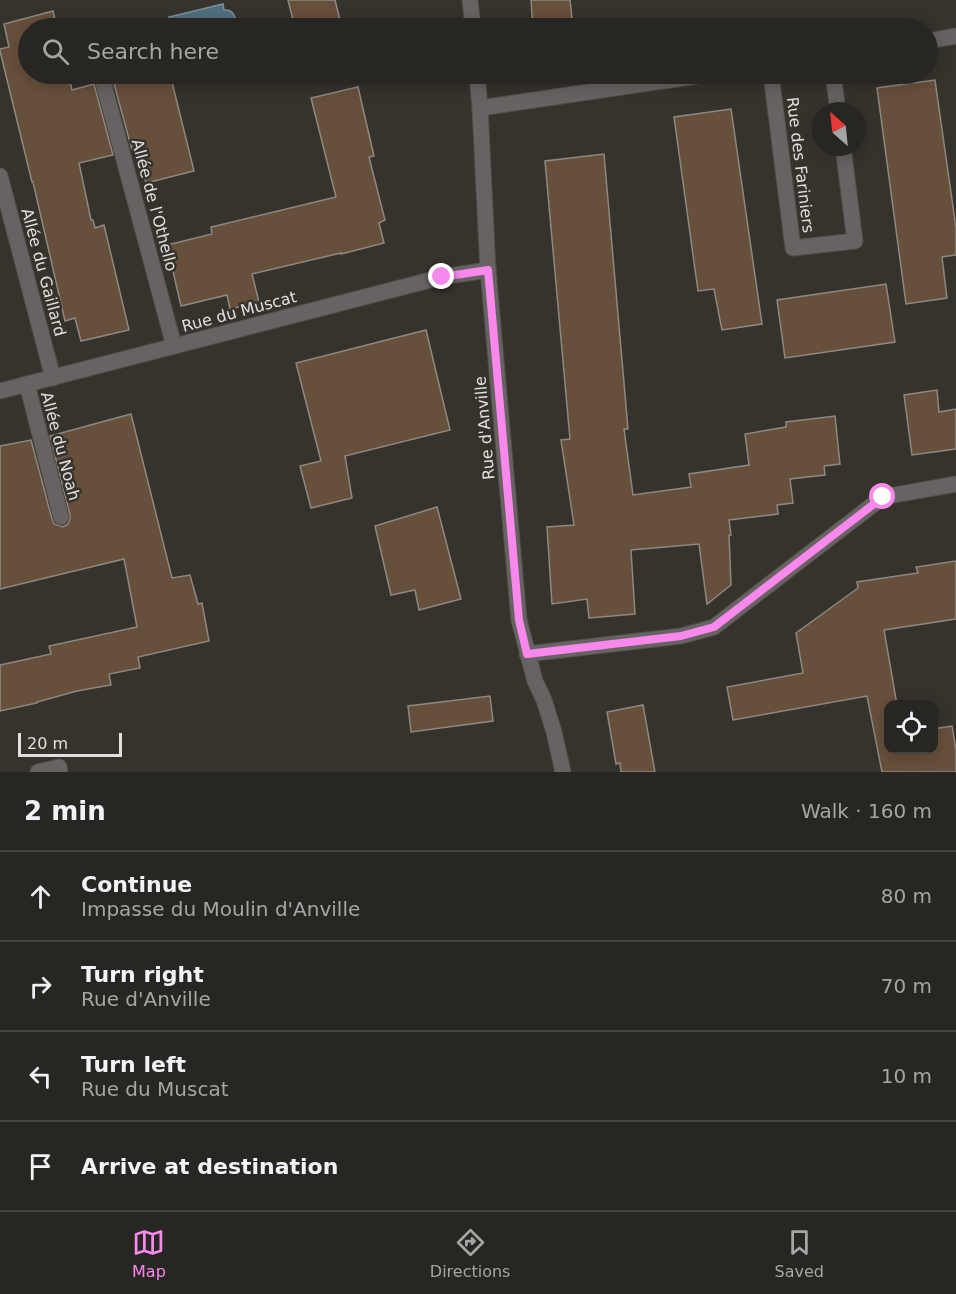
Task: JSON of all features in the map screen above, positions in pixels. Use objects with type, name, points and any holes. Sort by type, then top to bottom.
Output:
[{"type":"street","points":[[470,0],[472,18]]},
{"type":"street","points":[[938,39],[956,36]]},
{"type":"street","name":"Allée de l'Othello","points":[[104,84],[174,346]]},
{"type":"street","name":"Rue d'Anville","points":[[478,84],[488,270],[519,620],[527,654],[554,732],[564,772]]},
{"type":"street","points":[[480,108],[642,84]]},
{"type":"street","name":"Rue des Fariniers","points":[[772,84],[793,249],[855,241],[844,156]]},
{"type":"street","points":[[834,84],[837,102]]},
{"type":"street","name":"Allée du Gaillard","points":[[0,176],[53,378]]},
{"type":"street","name":"Rue du Muscat","points":[[0,392],[442,277],[488,270]]},
{"type":"street","name":"Allée du Noah","points":[[27,384],[61,517]]},
{"type":"street","points":[[527,654],[681,636],[714,627],[883,497],[956,484]]},
{"type":"street","points":[[38,772],[59,767],[60,772]]},
{"type":"water","points":[[223,4],[224,10],[231,11],[235,17],[169,18]]},
{"type":"building","points":[[288,0],[335,0],[340,18],[292,18]]},
{"type":"building","points":[[531,0],[570,0],[572,18],[532,18]]},
{"type":"building","points":[[53,11],[55,18],[27,18]]},
{"type":"building","points":[[18,20],[18,84],[70,84],[72,90],[94,84],[113,155],[79,163],[91,220],[95,228],[104,225],[129,330],[81,341],[75,318],[65,321],[0,51],[0,49],[9,47],[4,24]]},
{"type":"building","points":[[114,84],[172,84],[194,171],[146,183],[138,149],[132,150]]},
{"type":"building","points":[[906,84],[936,84],[956,228],[956,255],[942,257],[947,298],[906,304],[877,88]]},
{"type":"building","points":[[358,87],[374,156],[369,157],[385,220],[379,223],[384,243],[252,274],[259,302],[230,309],[227,295],[181,306],[167,245],[212,234],[211,227],[336,197],[311,98]]},
{"type":"building","points":[[731,109],[762,324],[722,330],[714,289],[698,291],[674,117]]},
{"type":"building","points":[[604,154],[628,429],[624,429],[633,495],[691,487],[689,474],[749,465],[745,434],[786,427],[786,422],[835,416],[840,464],[824,466],[825,475],[790,479],[793,503],[777,505],[778,514],[729,520],[731,585],[707,604],[699,544],[631,550],[635,614],[589,618],[587,599],[552,604],[547,527],[574,525],[561,440],[570,439],[545,161]]},
{"type":"building","points":[[886,284],[895,342],[785,358],[777,300]]},
{"type":"building","points":[[426,330],[450,430],[345,456],[352,498],[311,508],[300,466],[321,461],[296,363]]},
{"type":"building","points":[[937,390],[939,412],[956,409],[956,449],[912,455],[904,395]]},
{"type":"building","points":[[131,414],[172,578],[190,575],[198,604],[202,603],[209,641],[138,657],[140,668],[109,674],[111,685],[77,691],[0,711],[0,665],[51,654],[49,646],[137,627],[124,559],[0,589],[0,446],[31,440],[52,519],[54,524],[63,527],[68,524],[70,515],[50,436]]},
{"type":"building","points":[[437,507],[461,599],[419,610],[415,590],[391,595],[375,526]]},
{"type":"building","points":[[956,561],[956,619],[884,630],[896,700],[884,700],[884,754],[938,754],[938,728],[952,726],[956,750],[956,772],[882,772],[867,696],[733,720],[727,687],[803,673],[796,633],[858,588],[857,582],[918,573],[916,567]]},
{"type":"building","points":[[490,696],[493,721],[411,732],[408,706]]},
{"type":"building","points":[[643,705],[655,772],[621,772],[620,763],[616,764],[607,712]]},
{"type":"route","points":[[442,277],[488,270],[519,620],[527,654],[681,636],[714,627],[883,497]]}]
